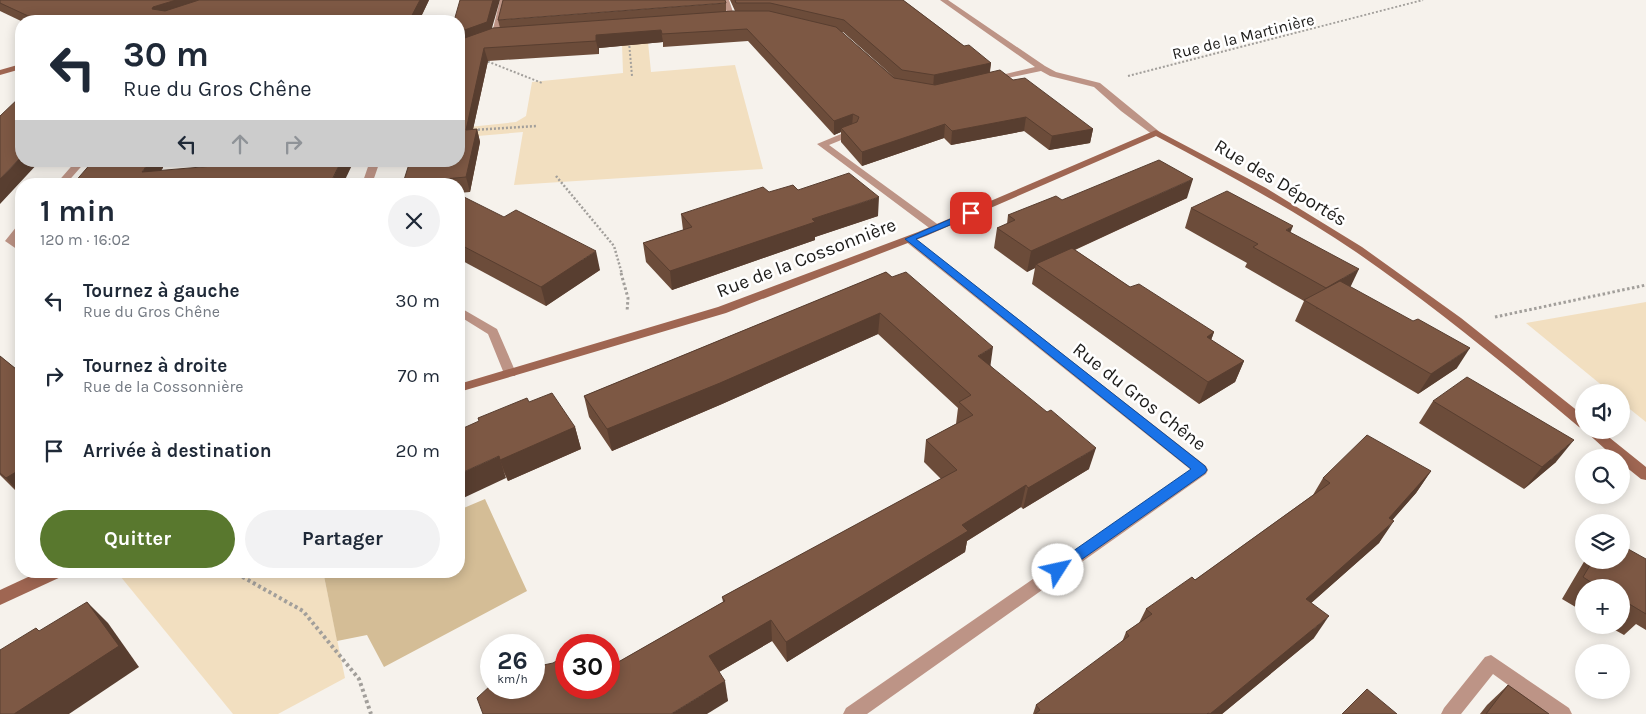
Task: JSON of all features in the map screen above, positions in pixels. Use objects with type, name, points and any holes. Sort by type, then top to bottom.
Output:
[{"type":"street","points":[[495,37],[503,0]]},
{"type":"street","points":[[726,0],[733,19]]},
{"type":"street","name":"Rue des Déportés","points":[[943,0],[1042,68],[1053,74],[1097,85],[1124,109],[1156,133],[1199,155],[1325,228],[1462,324],[1575,417]]},
{"type":"street","points":[[723,20],[742,19]]},
{"type":"street","points":[[465,48],[495,37],[504,36]]},
{"type":"street","points":[[0,73],[15,68]]},
{"type":"street","points":[[988,81],[1042,68]]},
{"type":"street","points":[[853,132],[822,144],[936,228]]},
{"type":"street","name":"Rue de la Cossonnière","points":[[465,386],[722,310],[936,228],[1156,133]]},
{"type":"street","points":[[66,178],[76,167]]},
{"type":"street","points":[[15,236],[10,242],[15,245]]},
{"type":"street","name":"Rue du Gros Chêne","points":[[852,714],[1201,470],[909,239]]},
{"type":"street","points":[[465,315],[493,332],[510,373]]},
{"type":"street","points":[[1603,439],[1646,475]]},
{"type":"street","points":[[0,598],[43,578]]},
{"type":"street","points":[[1450,714],[1491,663],[1563,714]]},
{"type":"path","name":"Rue de la Martinière","points":[[1097,85],[1355,20],[1423,0]]},
{"type":"path","points":[[628,37],[632,76]]},
{"type":"path","points":[[465,52],[542,83]]},
{"type":"path","points":[[468,131],[537,126]]},
{"type":"path","points":[[556,176],[614,246],[628,298],[626,340]]},
{"type":"path","points":[[1462,324],[1646,285]]},
{"type":"path","points":[[245,578],[303,610],[359,679],[371,714]]},
{"type":"shaded area","points":[[648,42],[651,72],[735,65],[763,169],[514,185],[523,132],[466,137],[469,127],[516,122],[526,116],[532,82],[623,73],[622,44]]},
{"type":"shaded area","points":[[1646,302],[1646,422],[1630,409],[1630,384],[1600,384],[1526,323]]},
{"type":"shaded area","points":[[485,499],[527,591],[384,667],[367,635],[337,641],[324,578],[465,578],[465,507]]},
{"type":"shaded area","points":[[122,578],[324,578],[345,678],[278,714],[233,714]]},
{"type":"building","points":[[0,0],[176,0],[153,7],[152,9],[165,11],[199,0],[420,0],[412,15],[26,15],[0,3]]},
{"type":"building","points":[[460,0],[493,0],[487,22],[465,30],[465,15],[456,15]]},
{"type":"building","points":[[503,0],[725,0],[726,3],[498,20]]},
{"type":"building","points":[[735,0],[903,0],[964,46],[969,45],[991,63],[934,75],[902,70],[844,20],[770,3],[736,3]]},
{"type":"building","points":[[732,11],[769,11],[836,27],[894,78],[935,85],[1000,70],[1013,80],[1025,78],[1093,129],[1052,136],[1026,117],[952,131],[945,124],[862,152],[841,128],[857,122],[859,117],[853,114],[834,121],[747,29],[662,34],[661,30],[596,35],[596,41],[484,48],[466,130],[477,129],[466,177],[405,178],[408,167],[465,167],[465,38],[493,28]]},
{"type":"building","points":[[15,102],[15,163],[0,179],[0,116]]},
{"type":"building","points":[[1159,160],[1193,179],[1031,251],[997,228],[1015,220],[1008,215],[1056,196],[1062,200]]},
{"type":"building","points":[[88,167],[146,167],[142,172],[202,167],[338,167],[333,178],[78,178]]},
{"type":"building","points":[[849,173],[879,197],[812,219],[815,222],[670,271],[643,243],[692,227],[681,214],[763,187],[769,192],[793,185],[798,190]]},
{"type":"building","points":[[1227,191],[1293,226],[1286,230],[1359,269],[1326,288],[1253,247],[1258,244],[1191,208]]},
{"type":"building","points":[[465,198],[504,217],[516,210],[596,251],[541,287],[465,247]]},
{"type":"building","points":[[1072,248],[1130,287],[1139,284],[1214,332],[1207,337],[1244,361],[1208,382],[1036,264]]},
{"type":"building","points":[[886,272],[892,277],[906,272],[993,347],[978,356],[1047,412],[1051,410],[1096,448],[1028,488],[1026,485],[962,525],[968,531],[786,642],[771,620],[709,656],[725,681],[671,714],[483,714],[477,698],[480,695],[480,699],[545,699],[545,665],[555,662],[555,699],[620,699],[620,661],[725,601],[722,597],[957,470],[926,440],[973,415],[959,402],[971,395],[880,313],[720,383],[607,429],[584,396]]},
{"type":"building","points":[[1340,281],[1413,321],[1418,319],[1470,348],[1431,374],[1304,300]]},
{"type":"building","points":[[0,356],[15,368],[15,473],[6,478],[0,473]]},
{"type":"building","points":[[1467,377],[1574,440],[1542,467],[1433,401]]},
{"type":"building","points":[[552,393],[575,427],[500,460],[499,456],[465,471],[465,427],[479,421],[478,418],[527,398],[529,402]]},
{"type":"building","points":[[1367,435],[1431,471],[1389,518],[1394,521],[1306,599],[1329,616],[1210,714],[1035,714],[1040,710],[1036,705],[1129,636],[1126,632],[1152,614],[1146,609],[1192,577],[1195,580],[1330,483],[1323,478]]},
{"type":"building","points":[[1630,550],[1646,559],[1646,614],[1630,604],[1630,579],[1586,579],[1583,577],[1588,569],[1630,569]]},
{"type":"building","points":[[87,602],[119,646],[14,714],[0,714],[0,650],[36,628],[39,631]]},
{"type":"building","points":[[1508,685],[1549,714],[1486,714]]},
{"type":"building","points":[[1367,689],[1397,714],[1342,714]]},
{"type":"route","points":[[971,213],[909,239],[1201,470],[1058,570]]}]
